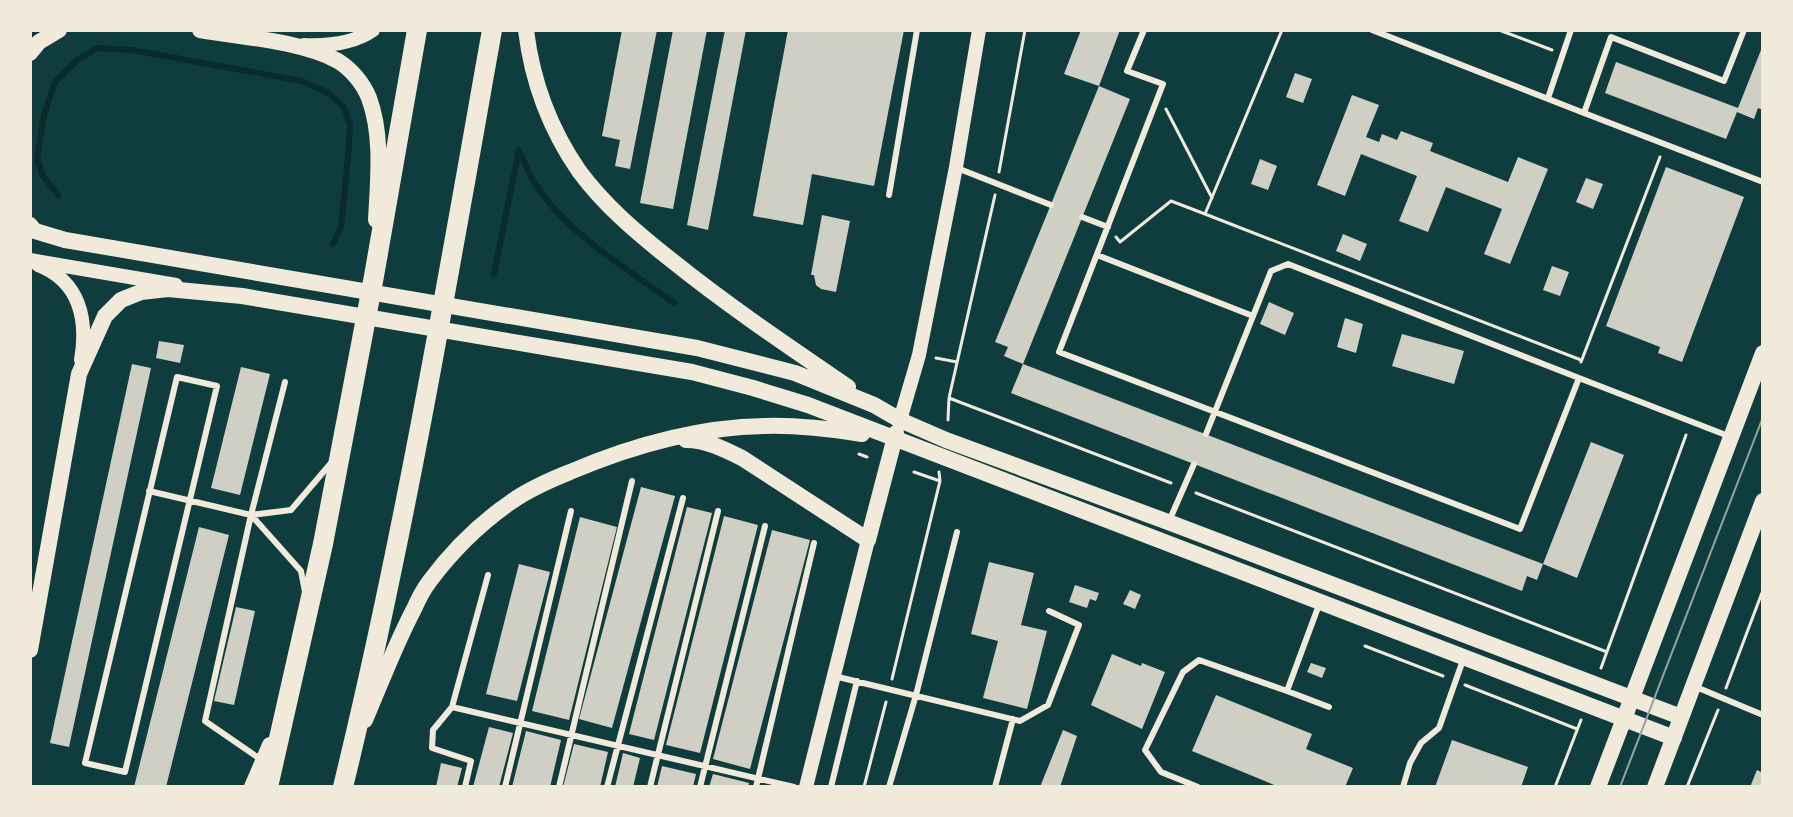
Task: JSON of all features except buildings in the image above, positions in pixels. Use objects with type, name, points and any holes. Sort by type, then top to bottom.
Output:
[{"type":"highway","points":[[268,772],[308,610],[341,451],[417,30]]},
{"type":"highway","points":[[343,787],[395,559],[447,289],[492,30]]},
{"type":"main road","points":[[30,53],[39,42],[59,30]]},
{"type":"main road","points":[[200,30],[313,51],[337,61],[354,74],[369,96],[377,129],[374,276]]},
{"type":"main road","points":[[526,30],[529,56],[554,129],[579,170],[605,202],[695,279],[874,405],[946,440],[1681,717]]},
{"type":"main road","points":[[30,225],[35,231],[65,240],[697,348],[795,373],[874,405]]},
{"type":"main road","points":[[30,650],[79,374],[105,316],[121,300],[141,292],[168,289],[242,296],[692,372],[753,388],[808,405],[1674,738]]},
{"type":"main road","points":[[753,388],[785,388],[791,384],[795,360],[786,345]]},
{"type":"main road","points":[[1598,787],[1763,353]]},
{"type":"main road","points":[[669,439],[698,440],[742,458],[868,540],[900,420]]},
{"type":"main road","points":[[351,755],[404,627],[426,585],[454,550],[513,500],[603,458],[669,439],[730,428],[796,426],[894,440]]},
{"type":"main road","points":[[1655,787],[1763,501]]},
{"type":"main road","points":[[252,787],[268,772]]},
{"type":"street","points":[[282,44],[340,44],[373,30]]},
{"type":"street","points":[[900,420],[919,355],[979,30]]},
{"type":"street","points":[[30,234],[65,240]]},
{"type":"street","points":[[30,262],[242,296]]},
{"type":"street","points":[[30,262],[62,279],[74,293],[82,312],[85,340],[79,374]]},
{"type":"street","points":[[806,787],[868,540]]},
{"type":"lane","points":[[889,195],[917,30]]},
{"type":"lane","points":[[1144,30],[1127,71],[1163,84],[1059,352],[1520,529],[1579,378]]},
{"type":"lane","points":[[1372,30],[1763,182]]},
{"type":"lane","points":[[1548,98],[1571,30]]},
{"type":"lane","points":[[1584,113],[1611,37],[1724,81],[1744,30]]},
{"type":"lane","points":[[956,167],[1051,205]]},
{"type":"lane","points":[[1082,217],[1108,227]]},
{"type":"lane","points":[[1097,255],[1253,316]]},
{"type":"lane","points":[[1206,434],[1271,271],[1288,264],[1731,437]]},
{"type":"lane","points":[[177,377],[217,386],[190,501],[125,772],[85,763],[177,377]]},
{"type":"lane","points":[[268,772],[205,721],[251,515],[285,382]]},
{"type":"lane","points":[[149,491],[251,515],[291,510],[341,451]]},
{"type":"lane","points":[[1168,522],[1194,464]]},
{"type":"lane","points":[[559,787],[632,481]]},
{"type":"lane","points":[[607,787],[683,498]]},
{"type":"lane","points":[[505,787],[571,511]]},
{"type":"lane","points":[[650,787],[718,511]]},
{"type":"lane","points":[[251,515],[301,571],[308,610]]},
{"type":"lane","points":[[700,787],[765,526]]},
{"type":"lane","points":[[889,787],[957,532]]},
{"type":"lane","points":[[756,787],[814,543]]},
{"type":"lane","points":[[465,787],[471,761],[432,748],[433,730],[452,707],[488,575]]},
{"type":"lane","points":[[1287,691],[1320,602]]},
{"type":"lane","points":[[834,676],[1020,721],[1048,705],[1079,625],[1049,611]]},
{"type":"lane","points":[[1403,787],[1410,763],[1421,743],[1439,728],[1464,657]]},
{"type":"lane","points":[[1198,787],[1161,772],[1145,750],[1183,672],[1199,660],[1329,707]]},
{"type":"lane","points":[[831,787],[857,681]]},
{"type":"lane","points":[[1693,686],[1763,715]]},
{"type":"lane","points":[[452,707],[794,787]]},
{"type":"lane","points":[[995,787],[1013,719]]},
{"type":"path","points":[[948,431],[949,398],[997,185],[1025,30]]},
{"type":"path","points":[[1205,214],[1282,30]]},
{"type":"path","points":[[1499,30],[1563,55]]},
{"type":"path","points":[[1159,95],[1212,198]]},
{"type":"path","points":[[1579,378],[1581,360],[1665,144]]},
{"type":"path","points":[[1108,227],[1120,242],[1171,201],[1581,360]]},
{"type":"path","points":[[933,358],[957,362]]},
{"type":"path","points":[[949,398],[1607,652],[1691,421]]},
{"type":"path","points":[[859,454],[867,457]]},
{"type":"path","points":[[914,472],[940,481]]},
{"type":"path","points":[[864,787],[940,481],[939,472]]},
{"type":"path","points":[[1365,646],[1577,729]]},
{"type":"waterway","points":[[58,195],[43,176],[37,159],[44,115],[55,82],[77,60],[97,48],[132,50],[302,81],[328,93],[344,107],[350,125],[348,158],[341,227],[333,244]]},
{"type":"waterway","points":[[494,274],[519,150],[545,197],[577,232],[674,303]]},
{"type":"tram line","points":[[1620,787],[1763,417]]}]
